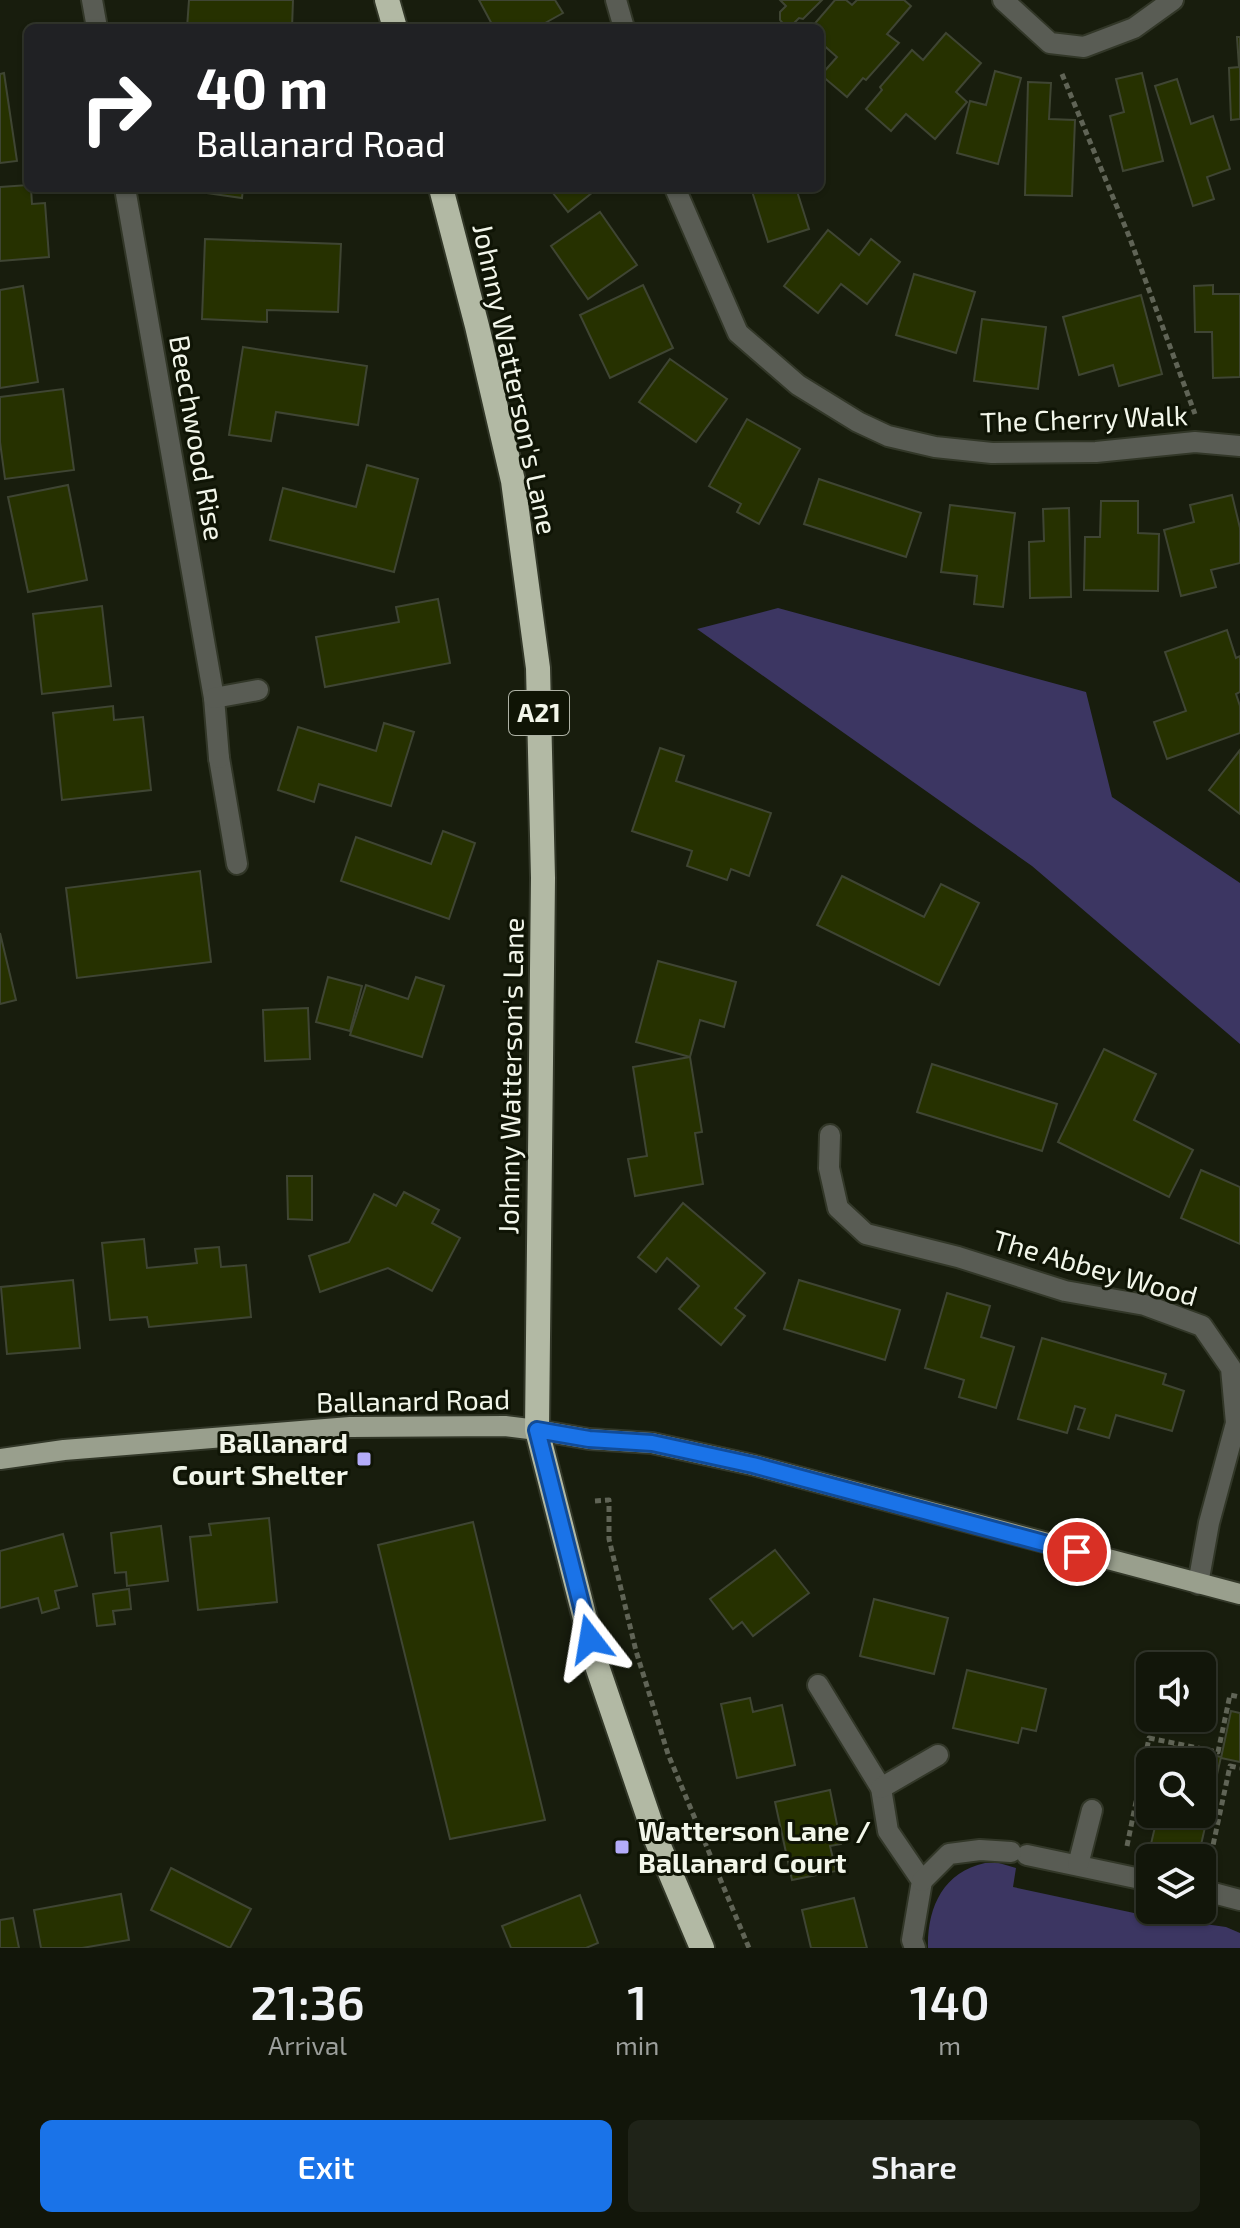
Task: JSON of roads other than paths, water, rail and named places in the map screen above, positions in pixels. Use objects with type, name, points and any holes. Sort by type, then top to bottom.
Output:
[{"type":"highway","points":[[387,0],[394,24]]},
{"type":"highway","name":"Johnny Watterson's Lane","points":[[442,192],[513,481],[538,668],[543,878],[537,1430],[597,1666],[656,1839],[702,1948]]},
{"type":"main road","name":"Ballanard Road","points":[[0,1459],[64,1450],[350,1427],[505,1426],[589,1439],[652,1443],[753,1465],[1240,1594]]},
{"type":"street","points":[[92,0],[96,24]]},
{"type":"street","points":[[616,0],[623,24]]},
{"type":"street","points":[[1003,0],[1050,43],[1084,47],[1134,28],[1173,0]]},
{"type":"street","name":"Beechwood Rise","points":[[126,192],[214,698],[219,758],[237,864]]},
{"type":"street","name":"The Cherry Walk","points":[[677,192],[738,333],[798,385],[858,422],[888,436],[935,447],[992,453],[1096,452],[1195,442],[1240,446]]},
{"type":"street","points":[[214,698],[258,690]]},
{"type":"street","name":"The Abbey Wood","points":[[830,1135],[829,1168],[838,1208],[866,1234],[958,1257],[1065,1291],[1145,1305],[1202,1326],[1231,1368],[1236,1423],[1209,1523],[1198,1584]]},
{"type":"street","points":[[818,1685],[881,1788],[888,1831],[922,1881]]},
{"type":"street","points":[[881,1788],[938,1755]]},
{"type":"street","points":[[1078,1865],[1092,1810]]},
{"type":"street","points":[[915,1948],[912,1940],[922,1881],[949,1854],[980,1850],[1019,1853],[1136,1878]]},
{"type":"street","points":[[1216,1894],[1240,1900]]},
{"type":"place","name":"Ballanard Court Shelter","points":[[364,1459]]},
{"type":"place","name":"Watterson Lane / Ballanard Court","points":[[622,1847]]}]
